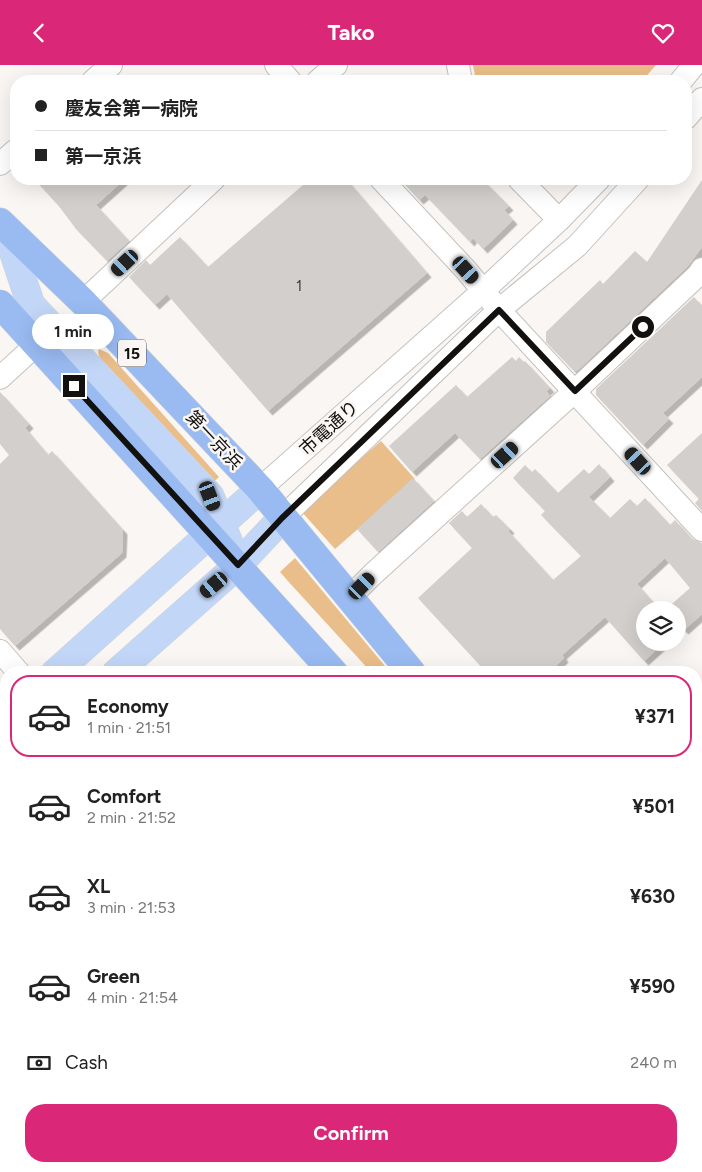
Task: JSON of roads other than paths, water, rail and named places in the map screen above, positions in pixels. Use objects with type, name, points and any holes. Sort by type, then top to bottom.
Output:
[{"type":"highway","name":"第一京浜","points":[[2,224],[83,302],[260,489],[282,518],[406,666]]},
{"type":"highway","points":[[0,304],[36,345],[215,529],[238,565],[328,666]]},
{"type":"main road","points":[[2,224],[31,305],[210,496],[215,529]]},
{"type":"main road","name":"市電通り","points":[[63,666],[260,489]]},
{"type":"main road","name":"市電通り","points":[[124,666],[238,565],[282,518]]},
{"type":"street","points":[[100,75],[111,65]]},
{"type":"street","points":[[276,65],[285,75]]},
{"type":"street","points":[[325,75],[336,65]]},
{"type":"street","points":[[686,75],[694,65]]},
{"type":"street","points":[[692,111],[702,99]]},
{"type":"street","points":[[0,164],[10,155]]},
{"type":"street","points":[[83,302],[208,185]]},
{"type":"street","points":[[387,185],[484,289],[499,310],[702,530]]},
{"type":"street","points":[[525,185],[559,220]]},
{"type":"street","name":"市電通り","points":[[260,489],[484,289],[559,220],[593,185]]},
{"type":"street","name":"市電通り","points":[[282,518],[499,310],[577,246],[633,185]]},
{"type":"street","points":[[350,597],[575,391],[698,275],[702,269]]},
{"type":"street","points":[[0,378],[36,345]]},
{"type":"street","points":[[0,651],[13,666]]}]
